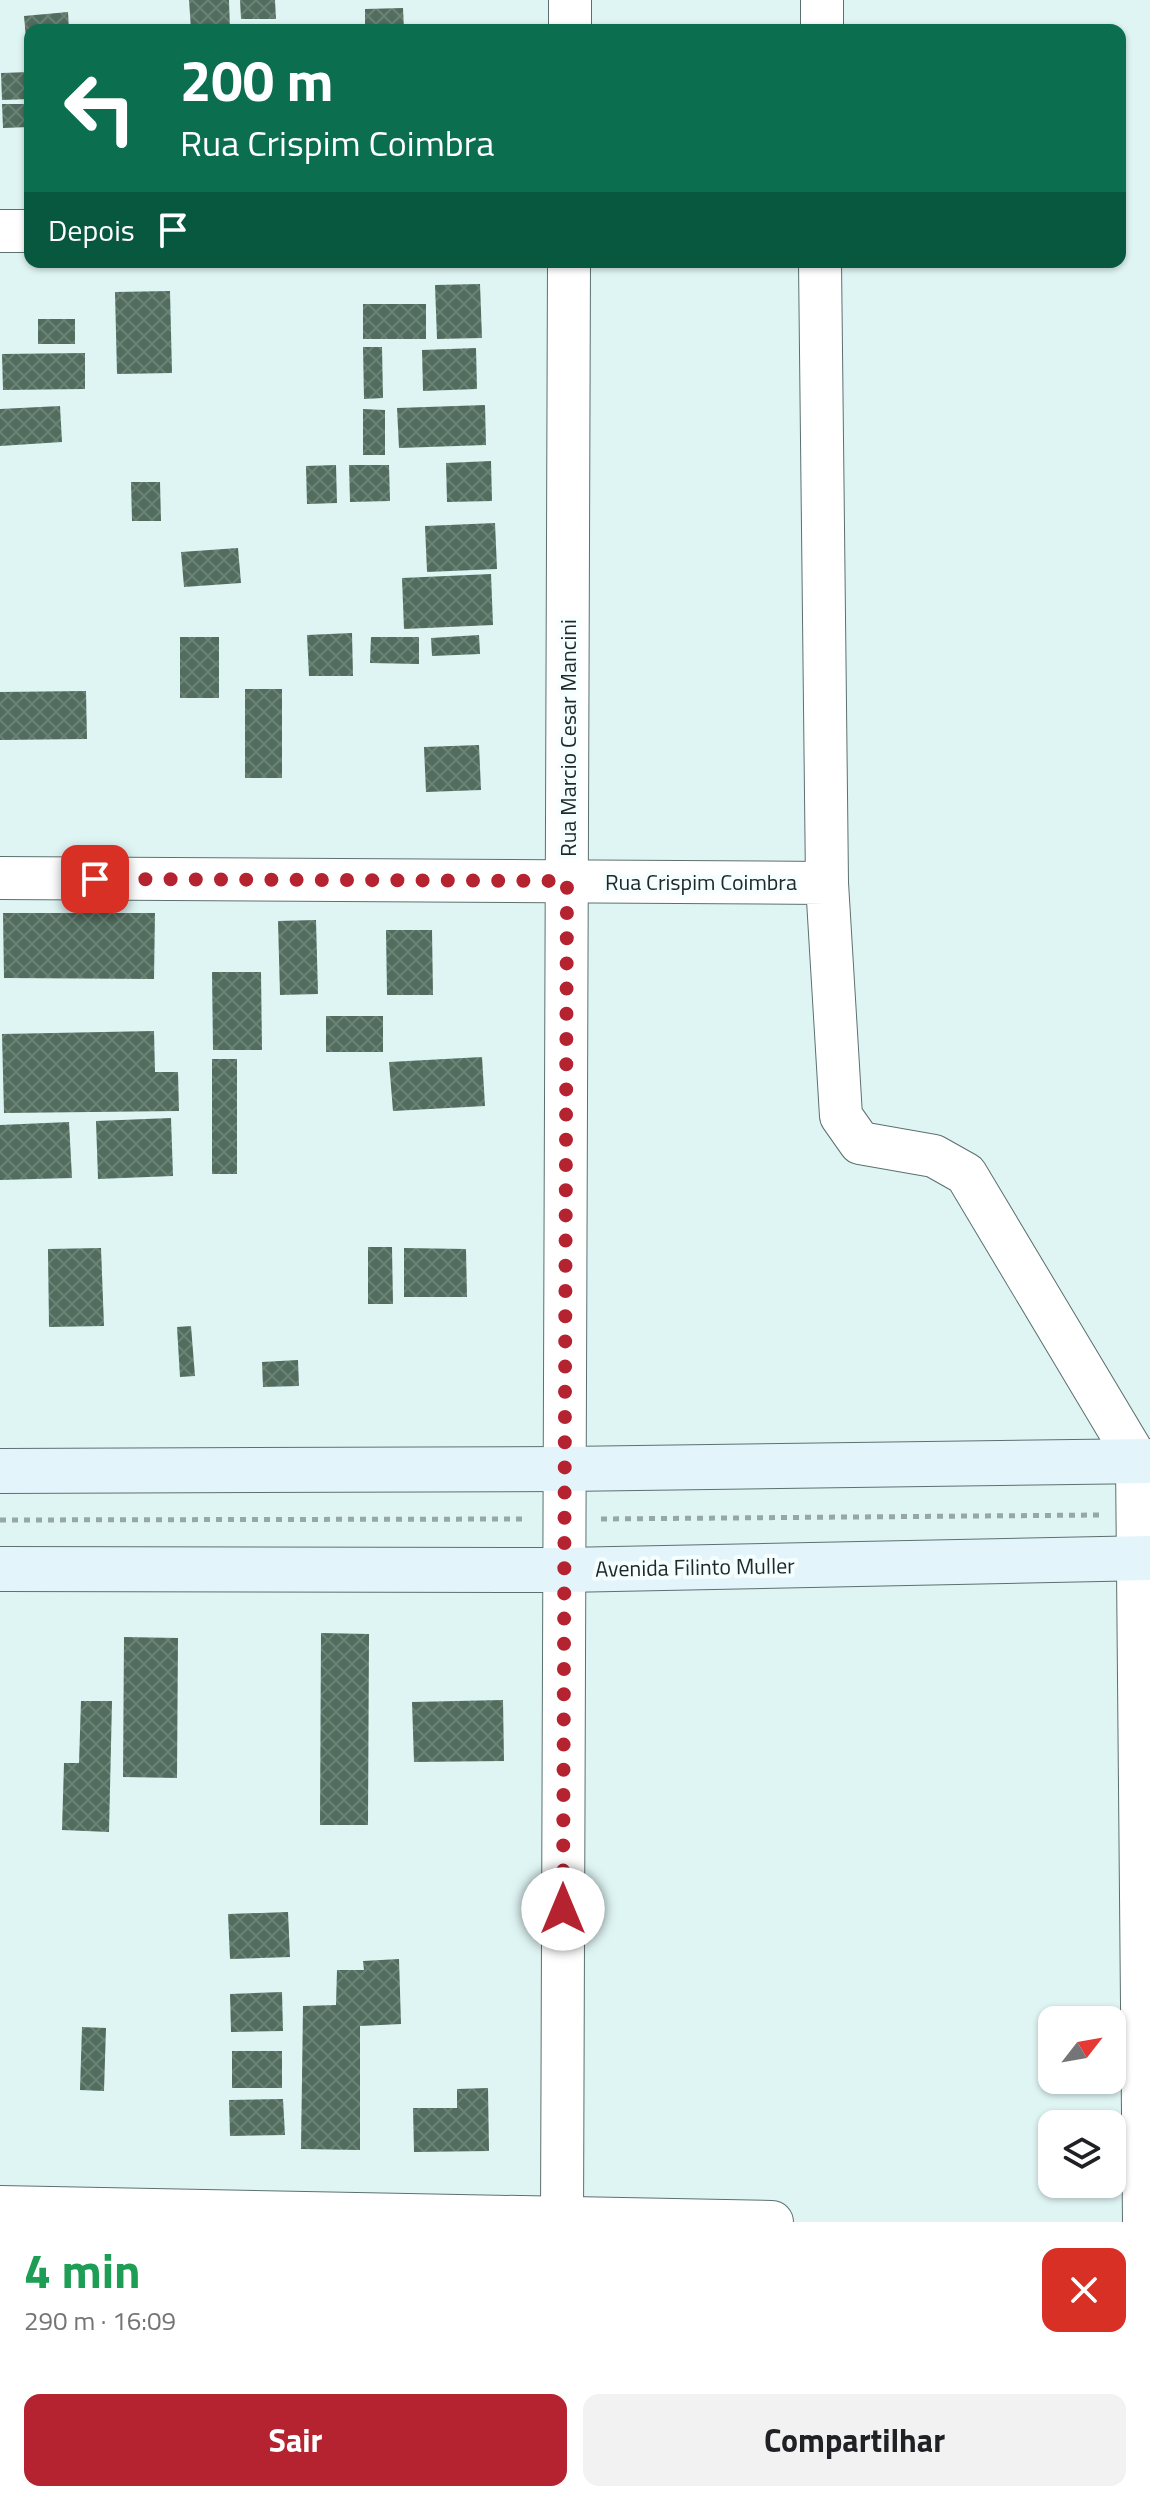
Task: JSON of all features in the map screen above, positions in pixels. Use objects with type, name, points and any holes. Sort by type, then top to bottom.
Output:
[{"type":"main road","points":[[0,1471],[565,1469],[1144,1460]]},
{"type":"main road","name":"Avenida Filinto Muller","points":[[0,1569],[564,1570],[1144,1558]]},
{"type":"street","points":[[570,0],[570,24]]},
{"type":"street","points":[[822,0],[822,24]]},
{"type":"street","points":[[0,231],[24,231]]},
{"type":"street","name":"Rua Marcio Cesar Mancini","points":[[562,2220],[569,268]]},
{"type":"street","points":[[820,268],[827,883],[841,1116],[860,1143],[934,1156],[966,1174],[1144,1460],[1144,2222]]},
{"type":"street","name":"Rua Crispim Coimbra","points":[[0,878],[827,883]]},
{"type":"street","points":[[0,2207],[772,2222]]},
{"type":"building","points":[[189,0],[229,0],[230,24],[191,24]]},
{"type":"building","points":[[240,0],[275,0],[276,19],[241,19]]},
{"type":"building","points":[[403,8],[404,24],[365,24],[365,9]]},
{"type":"building","points":[[68,12],[69,24],[25,24],[24,16]]},
{"type":"building","points":[[24,72],[24,99],[2,100],[1,73]]},
{"type":"building","points":[[2,104],[24,104],[24,127],[3,128]]},
{"type":"building","points":[[480,284],[482,338],[437,339],[435,285]]},
{"type":"building","points":[[170,291],[172,373],[117,374],[115,292]]},
{"type":"building","points":[[363,304],[426,304],[426,339],[363,339]]},
{"type":"building","points":[[38,319],[75,319],[75,344],[38,344]]},
{"type":"building","points":[[363,347],[382,347],[383,398],[364,399]]},
{"type":"building","points":[[476,348],[477,389],[423,391],[422,350]]},
{"type":"building","points":[[85,353],[85,389],[3,390],[2,354]]},
{"type":"building","points":[[485,405],[486,445],[399,448],[397,408]]},
{"type":"building","points":[[60,406],[62,442],[0,446],[0,409]]},
{"type":"building","points":[[363,409],[385,410],[385,455],[363,455]]},
{"type":"building","points":[[491,461],[492,501],[447,502],[446,463]]},
{"type":"building","points":[[336,465],[337,503],[307,504],[306,466]]},
{"type":"building","points":[[349,465],[389,465],[390,501],[350,502]]},
{"type":"building","points":[[131,482],[160,482],[161,521],[132,521]]},
{"type":"building","points":[[495,523],[497,569],[427,572],[425,526]]},
{"type":"building","points":[[238,548],[241,583],[184,587],[181,552]]},
{"type":"building","points":[[491,574],[493,625],[404,629],[402,578]]},
{"type":"building","points":[[352,633],[353,676],[309,676],[307,635]]},
{"type":"building","points":[[479,635],[480,654],[432,656],[431,638]]},
{"type":"building","points":[[180,637],[219,637],[219,698],[180,698]]},
{"type":"building","points":[[371,637],[419,637],[419,664],[370,663]]},
{"type":"building","points":[[245,689],[282,689],[282,778],[245,778]]},
{"type":"building","points":[[86,691],[87,739],[0,740],[0,692]]},
{"type":"building","points":[[479,745],[481,790],[426,792],[424,747]]},
{"type":"building","points":[[3,913],[155,913],[154,979],[4,978]]},
{"type":"building","points":[[316,920],[318,994],[280,995],[278,921]]},
{"type":"building","points":[[386,930],[432,930],[433,995],[387,995]]},
{"type":"building","points":[[212,972],[261,972],[262,1050],[213,1050]]},
{"type":"building","points":[[326,1016],[383,1016],[383,1052],[326,1052]]},
{"type":"building","points":[[154,1031],[155,1072],[178,1072],[179,1111],[4,1113],[2,1034]]},
{"type":"building","points":[[482,1057],[485,1106],[393,1111],[389,1062]]},
{"type":"building","points":[[212,1059],[237,1059],[237,1174],[212,1174]]},
{"type":"building","points":[[171,1118],[173,1176],[98,1179],[96,1121]]},
{"type":"building","points":[[69,1122],[72,1178],[0,1180],[0,1125]]},
{"type":"building","points":[[368,1247],[392,1247],[393,1304],[368,1304]]},
{"type":"building","points":[[101,1248],[104,1326],[49,1327],[48,1249]]},
{"type":"building","points":[[404,1248],[466,1249],[467,1297],[404,1297]]},
{"type":"building","points":[[191,1326],[195,1376],[180,1377],[177,1327]]},
{"type":"building","points":[[298,1360],[299,1386],[263,1387],[262,1362]]},
{"type":"building","points":[[321,1633],[369,1634],[368,1825],[320,1825]]},
{"type":"building","points":[[124,1637],[178,1638],[177,1778],[123,1777]]},
{"type":"building","points":[[503,1700],[504,1761],[414,1762],[412,1702]]},
{"type":"building","points":[[81,1701],[112,1701],[109,1832],[62,1830],[64,1763],[79,1763]]},
{"type":"building","points":[[288,1912],[290,1957],[230,1959],[228,1914]]},
{"type":"building","points":[[399,1959],[401,2024],[360,2026],[360,2150],[301,2149],[303,2006],[336,2005],[337,1970],[364,1970],[363,1961]]},
{"type":"building","points":[[282,1992],[283,2031],[231,2032],[230,1994]]},
{"type":"building","points":[[82,2027],[106,2028],[104,2091],[80,2090]]},
{"type":"building","points":[[232,2051],[282,2051],[282,2088],[232,2088]]},
{"type":"building","points":[[488,2088],[489,2151],[414,2152],[413,2108],[457,2108],[457,2089]]},
{"type":"building","points":[[283,2099],[285,2135],[230,2136],[229,2100]]},
{"type":"route","points":[[95,879],[567,881],[563,1909]]}]
